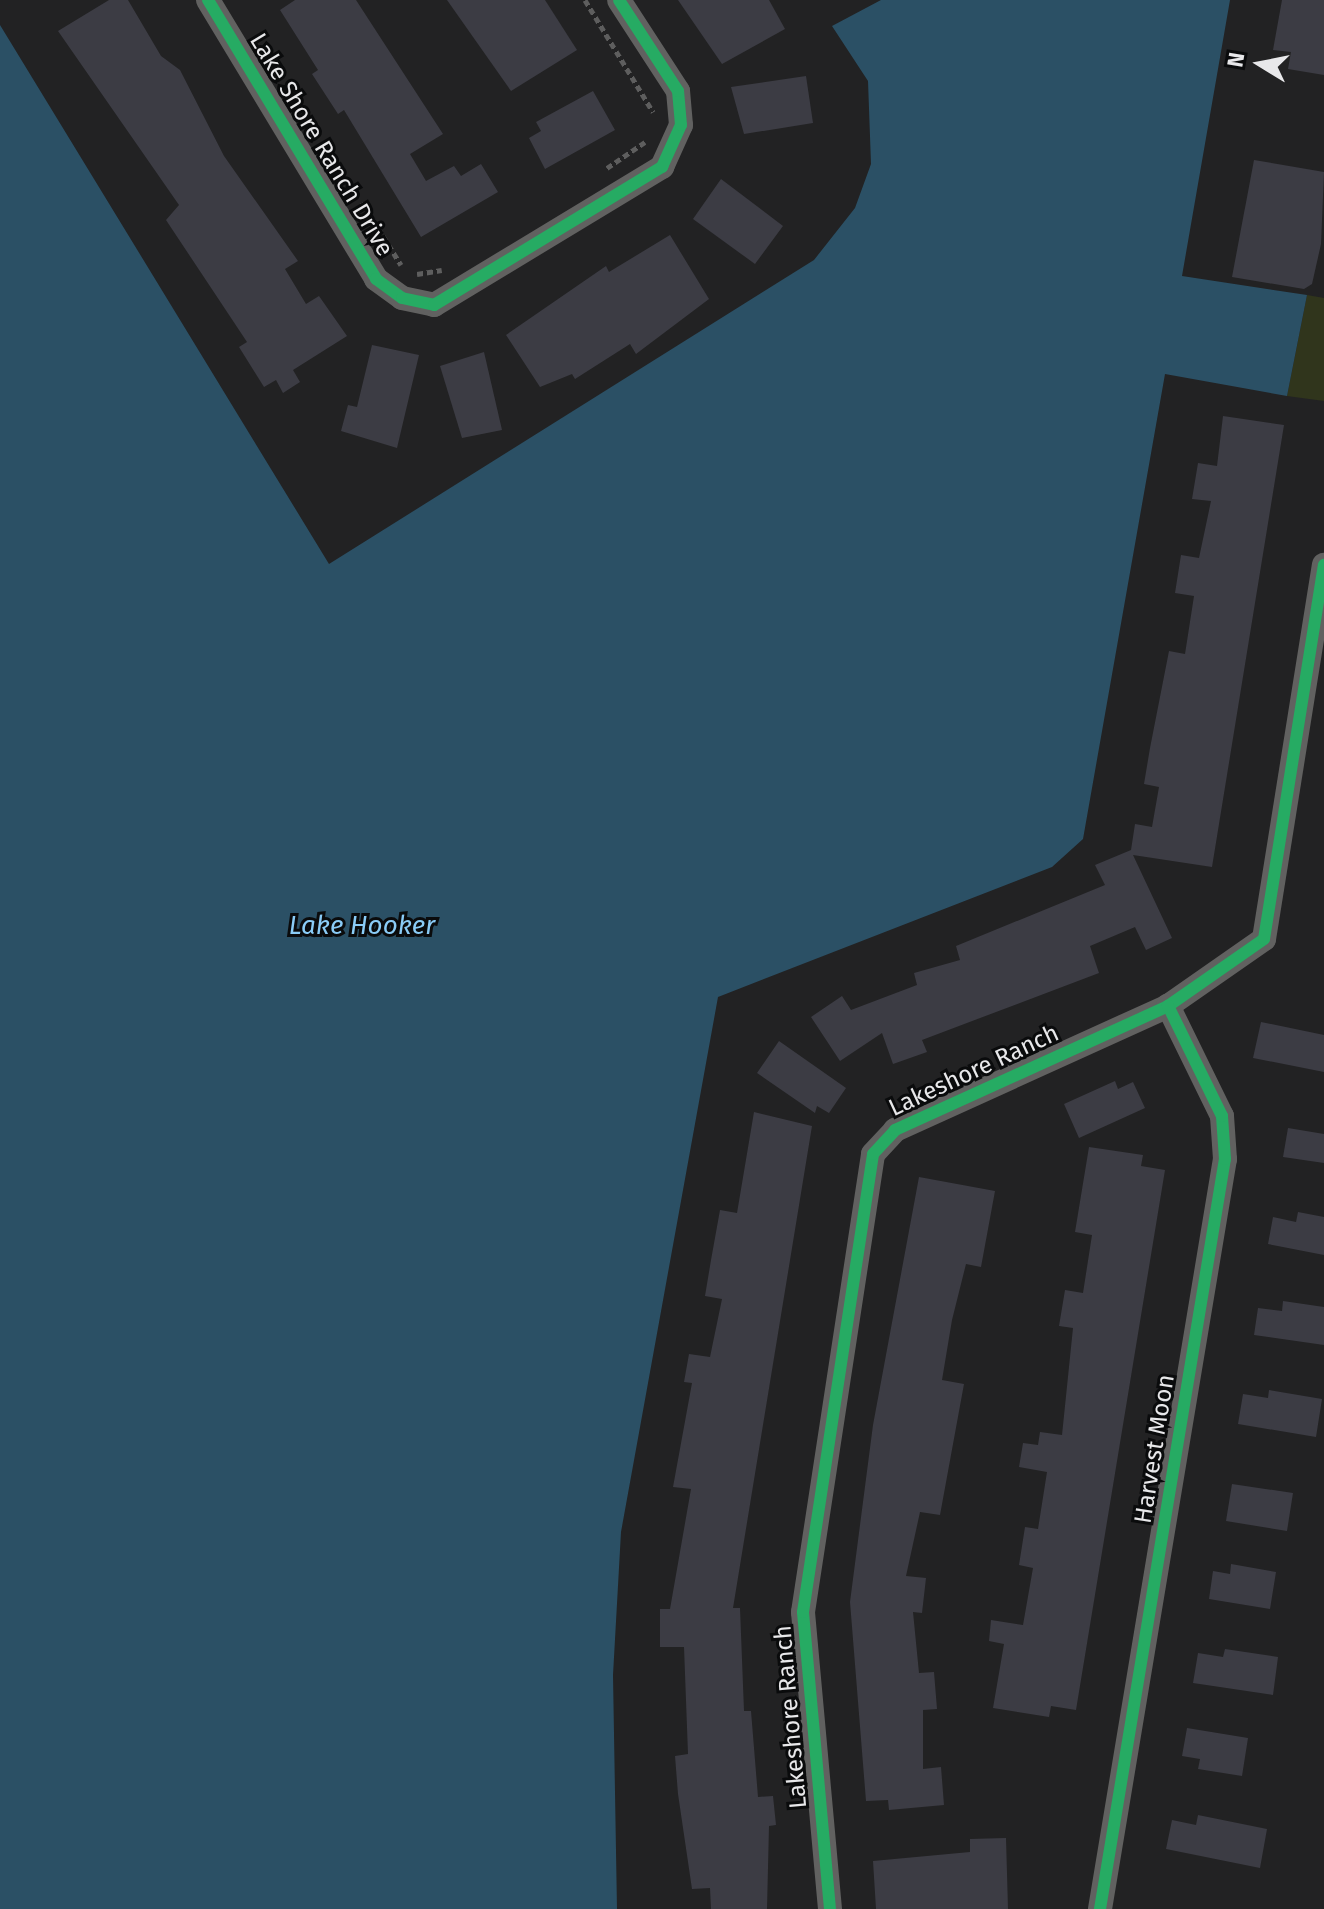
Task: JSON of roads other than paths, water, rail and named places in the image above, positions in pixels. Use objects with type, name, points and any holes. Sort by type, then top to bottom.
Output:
[{"type":"street","name":"Lake Shore Ranch Drive","points":[[208,0],[376,279],[402,298],[434,305],[662,167],[681,125],[678,91],[619,0]]},
{"type":"street","name":"Lakeshore Ranch","points":[[830,1909],[803,1612],[873,1154],[895,1130],[1168,1006],[1264,939],[1324,565]]},
{"type":"street","name":"Harvest Moon","points":[[1100,1909],[1225,1159],[1222,1116],[1168,1006]]},
{"type":"water","name":"Lake Hooker","points":[[881,0],[1230,0],[1182,276],[1307,295],[1287,396],[1165,374],[1083,839],[1052,867],[718,997],[621,1532],[613,1675],[617,1909],[0,1909],[0,25],[329,564],[814,260],[855,208],[871,164],[868,81],[832,26]]}]
